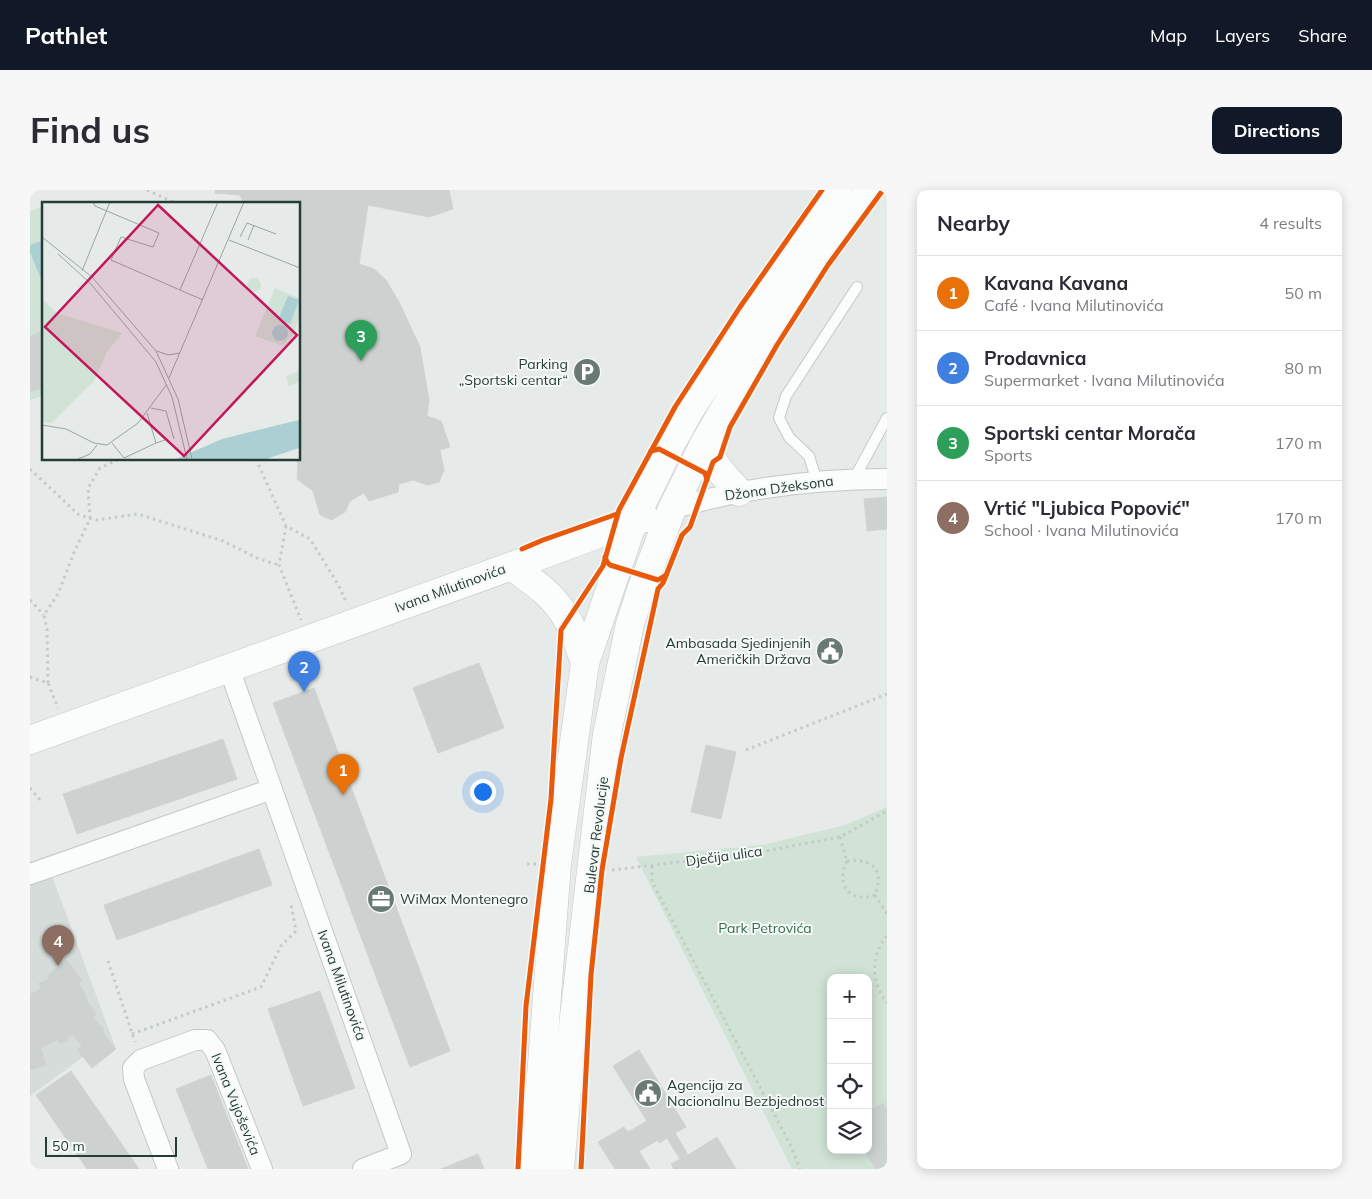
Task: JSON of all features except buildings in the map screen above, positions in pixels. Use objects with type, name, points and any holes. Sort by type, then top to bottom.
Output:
[{"type":"main road","points":[[826,227],[837,190]]},
{"type":"main road","points":[[534,1169],[557,864],[584,663],[633,522],[688,413],[762,298],[826,227],[869,190]]},
{"type":"main road","name":"Bulevar Revolucije","points":[[560,1169],[572,1034],[607,734],[630,624],[645,576],[672,509],[704,444],[826,227]]},
{"type":"main road","points":[[704,444],[709,456],[722,475],[739,492]]},
{"type":"main road","name":"Ivana Milutinovića","points":[[30,740],[672,509]]},
{"type":"main road","points":[[512,566],[543,590],[560,607],[573,629],[584,663]]},
{"type":"street","name":"Džona Džeksona","points":[[672,509],[700,500],[739,492],[818,482],[887,479]]},
{"type":"street","name":"Ivana Milutinovića","points":[[229,668],[401,1154],[363,1169]]},
{"type":"street","points":[[30,874],[272,789]]},
{"type":"street","name":"Ivana Vujoševića","points":[[137,1064],[195,1040],[207,1040],[215,1050],[262,1169]]},
{"type":"street","points":[[137,1064],[134,1079],[168,1169]]},
{"type":"lane","points":[[818,482],[809,456],[789,437],[779,418],[786,396],[857,287]]},
{"type":"lane","points":[[854,479],[887,418]]},
{"type":"path","points":[[147,190],[173,202]]},
{"type":"path","points":[[44,616],[58,594],[75,550],[90,519],[88,488],[100,468],[117,460]]},
{"type":"path","points":[[256,460],[286,526],[279,565],[301,620]]},
{"type":"path","points":[[30,469],[79,515],[96,520],[138,514],[224,541],[259,558],[279,565]]},
{"type":"path","points":[[286,526],[310,539],[339,586],[354,623]]},
{"type":"path","points":[[30,600],[44,616],[47,629],[48,683],[63,718],[64,727]]},
{"type":"path","points":[[30,677],[48,683]]},
{"type":"path","points":[[746,750],[887,694]]},
{"type":"path","points":[[30,788],[40,800]]},
{"type":"path","points":[[840,837],[847,861],[842,874],[846,889],[860,898],[875,895]]},
{"type":"path","points":[[847,861],[865,860],[876,869],[878,882],[875,895],[887,914]]},
{"type":"path","points":[[652,866],[652,882],[792,1148],[800,1169]]},
{"type":"path","points":[[132,1034],[261,987],[281,946],[296,931],[291,901]]},
{"type":"path","points":[[887,936],[881,944],[875,960],[875,978],[880,994],[887,1003]]},
{"type":"path","points":[[108,961],[132,1034],[137,1064]]},
{"type":"shaded area","points":[[52,876],[116,1049],[92,1068],[83,1057],[30,1096],[30,884]]},
{"type":"green space","points":[[42,207],[42,396],[30,400],[30,211]]},
{"type":"green space","name":"Park Petrovića","points":[[887,807],[887,1169],[792,1169],[636,857],[762,845],[845,825]]},
{"type":"water","points":[[42,241],[42,282],[30,252],[30,245]]},
{"type":"cycle path","points":[[518,1169],[526,1006],[551,799],[561,630],[603,566],[619,510],[675,407],[740,307],[822,190]]},
{"type":"cycle path","points":[[581,1169],[591,975],[602,870],[621,758],[658,589],[663,583],[682,535],[690,527],[713,462],[720,457],[730,427],[777,345],[828,265],[883,190]]},
{"type":"cycle path","points":[[651,451],[659,449],[705,473],[707,480]]},
{"type":"cycle path","points":[[522,549],[617,514]]},
{"type":"cycle path","points":[[605,557],[610,565],[658,580],[666,575]]},
{"type":"place","name":"Sportski centar Morača","points":[[361,361]]},
{"type":"place","name":"Parking „Sportski centar“","points":[[587,372]]},
{"type":"place","name":"Ambasada Sjedinjenih Američkih Država","points":[[830,651]]},
{"type":"place","name":"Prodavnica","points":[[304,692]]},
{"type":"place","name":"Kavana Kavana","points":[[343,795]]},
{"type":"place","name":"WiMax Montenegro","points":[[381,899]]},
{"type":"place","name":"Vrtić \"Ljubica Popović\"","points":[[58,966]]},
{"type":"place","name":"Agencija za Nacionalnu Bezbjednost","points":[[648,1093]]}]
